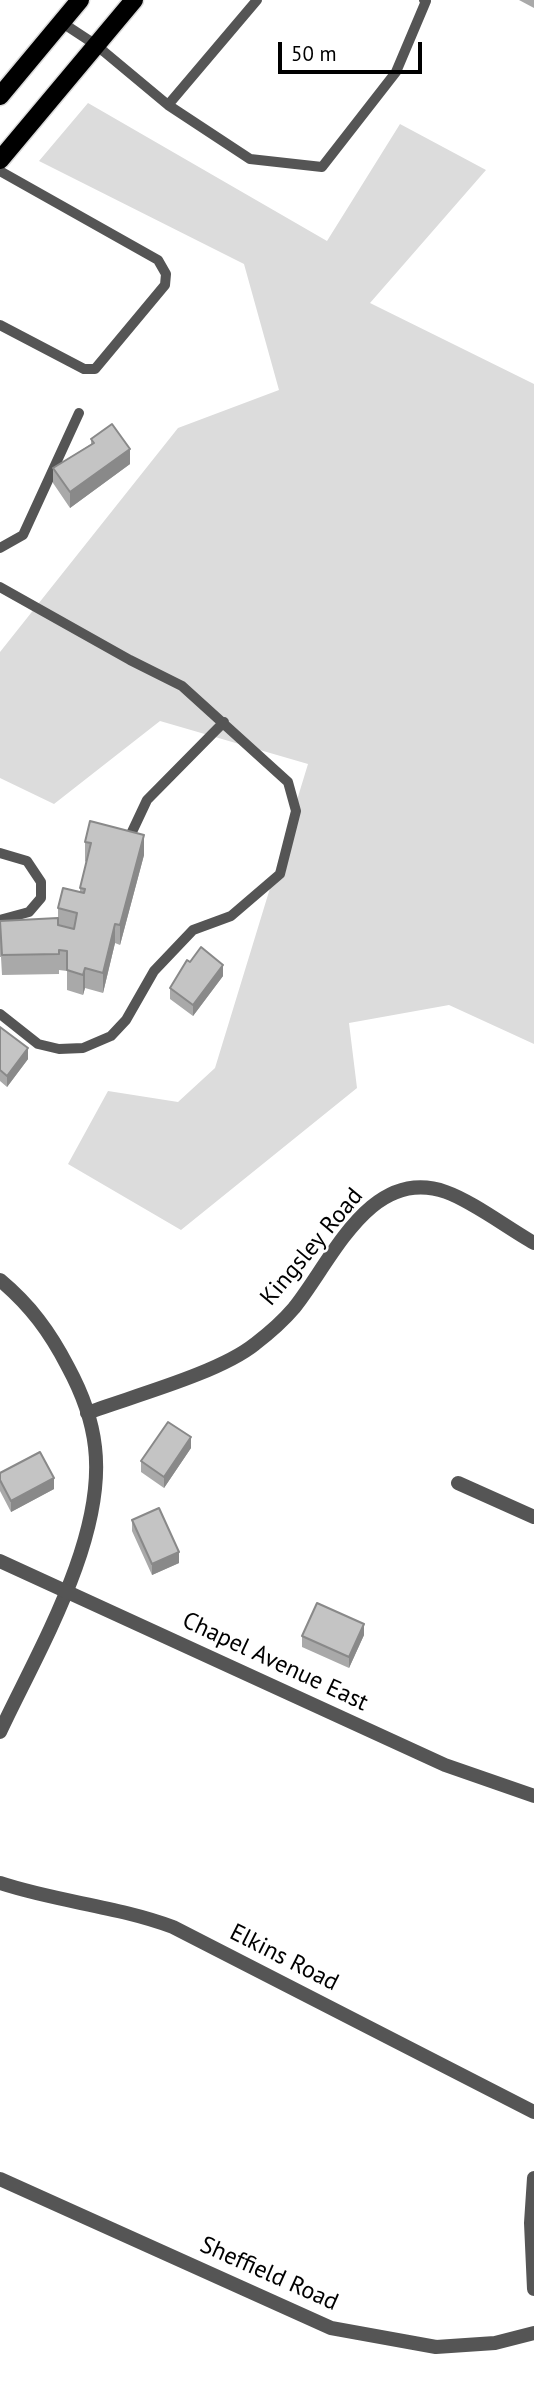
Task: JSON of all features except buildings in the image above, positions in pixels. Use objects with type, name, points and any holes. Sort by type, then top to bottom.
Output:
[{"type":"main road","points":[[0,96],[80,0]]},
{"type":"main road","points":[[0,160],[134,0]]},
{"type":"street","name":"Kingsley Road","points":[[88,1413],[220,1364],[253,1346],[293,1310],[370,1206],[396,1192],[424,1188],[448,1193],[534,1243]]},
{"type":"street","points":[[0,1280],[24,1300],[50,1332],[73,1376],[88,1413],[96,1448],[88,1530],[67,1592],[0,1732]]},
{"type":"street","points":[[458,1483],[534,1517]]},
{"type":"street","name":"Chapel Avenue East","points":[[0,1561],[445,1765],[534,1796]]},
{"type":"street","name":"Elkins Road","points":[[0,1883],[44,1898],[144,1916],[173,1927],[534,2112]]},
{"type":"street","points":[[534,2178],[531,2223],[534,2289]]},
{"type":"street","name":"Sheffield Road","points":[[0,2179],[331,2328],[436,2347],[495,2343],[534,2333]]},
{"type":"lane","points":[[168,104],[257,0]]},
{"type":"lane","points":[[61,22],[96,45],[168,104],[250,159],[322,167],[396,72],[426,1],[424,0]]},
{"type":"lane","points":[[0,172],[158,260],[166,274],[165,285],[95,369],[84,369],[0,326]]},
{"type":"lane","points":[[0,548],[23,535],[79,413]]},
{"type":"lane","points":[[0,587],[130,660],[181,685],[288,782],[296,811],[279,874],[231,916],[192,930],[154,971],[126,1020],[111,1037],[83,1048],[59,1049],[38,1044],[0,1014]]},
{"type":"lane","points":[[131,834],[147,800],[223,722]]},
{"type":"lane","points":[[0,853],[27,861],[41,882],[41,898],[29,912],[0,920]]},
{"type":"shaded area","points":[[88,103],[327,241],[400,124],[486,170],[370,303],[534,384],[534,1044],[449,1005],[349,1023],[357,1088],[181,1230],[68,1164],[108,1091],[178,1102],[215,1068],[308,764],[160,721],[54,804],[0,778],[0,652],[178,428],[279,390],[244,264],[39,161]]}]
